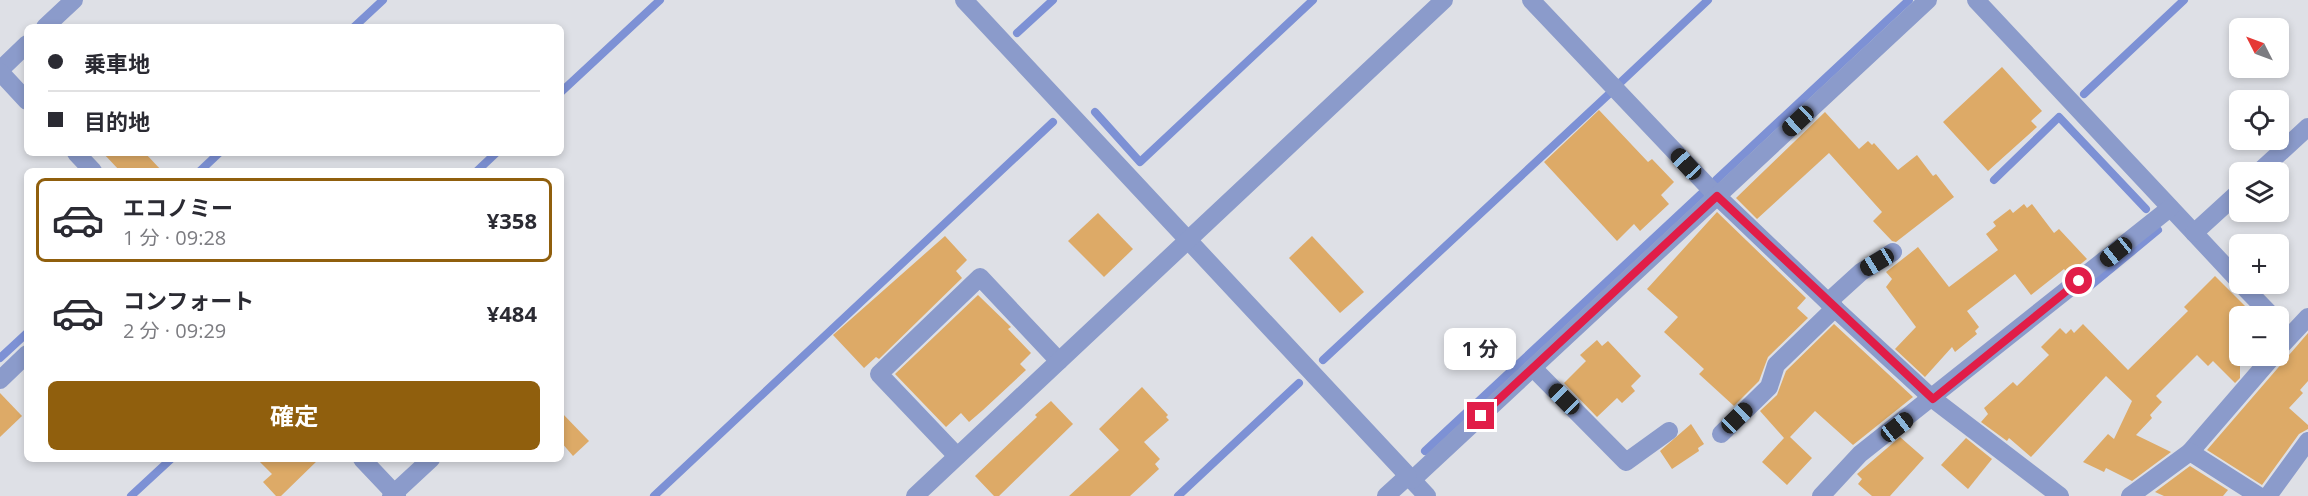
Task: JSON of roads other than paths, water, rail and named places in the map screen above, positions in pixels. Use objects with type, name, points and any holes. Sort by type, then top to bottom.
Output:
[{"type":"street","points":[[48,24],[74,0]]},
{"type":"street","points":[[964,0],[1427,496]]},
{"type":"street","points":[[915,496],[1444,0]]},
{"type":"street","points":[[1531,0],[1717,196],[1832,305],[1933,399],[2060,496]]},
{"type":"street","points":[[1386,496],[1410,478],[1533,368],[1928,0]]},
{"type":"street","points":[[1976,0],[2229,271]]},
{"type":"street","points":[[24,47],[0,71],[24,98]]},
{"type":"street","points":[[2270,162],[2308,127]]},
{"type":"street","points":[[79,156],[90,168]]},
{"type":"street","points":[[2194,233],[2229,201]]},
{"type":"street","points":[[1821,496],[1860,454],[1933,399],[2170,208]]},
{"type":"street","points":[[1721,434],[1769,387],[1776,365],[1861,272],[1893,252]]},
{"type":"street","points":[[957,456],[879,374],[980,277],[1059,361]]},
{"type":"street","points":[[2251,294],[2262,306]]},
{"type":"street","points":[[2289,331],[2308,317]]},
{"type":"street","points":[[0,380],[24,357]]},
{"type":"street","points":[[2130,496],[2190,452],[2264,366]]},
{"type":"street","points":[[1533,368],[1626,462],[1669,431]]},
{"type":"street","points":[[2268,496],[2308,441]]},
{"type":"street","points":[[2190,452],[2259,496]]},
{"type":"street","points":[[365,462],[394,495],[428,462]]},
{"type":"street","points":[[2030,496],[2044,484]]},
{"type":"waterway","points":[[357,24],[383,0]]},
{"type":"waterway","points":[[564,89],[660,0]]},
{"type":"waterway","points":[[1017,33],[1053,0]]},
{"type":"waterway","points":[[1095,112],[1140,162],[1313,0]]},
{"type":"waterway","points":[[1621,82],[1708,0]]},
{"type":"waterway","points":[[1716,180],[1909,0]]},
{"type":"waterway","points":[[2084,94],[2184,0]]},
{"type":"waterway","points":[[1323,360],[1609,94]]},
{"type":"waterway","points":[[1994,180],[2059,117],[2146,209]]},
{"type":"waterway","points":[[654,496],[1053,122]]},
{"type":"waterway","points":[[203,168],[216,156]]},
{"type":"waterway","points":[[480,168],[493,156]]},
{"type":"waterway","points":[[1425,451],[1701,194]]},
{"type":"waterway","points":[[2089,287],[2158,230]]},
{"type":"waterway","points":[[0,358],[24,336]]},
{"type":"waterway","points":[[1178,496],[1299,383]]},
{"type":"waterway","points":[[131,496],[168,462]]}]
